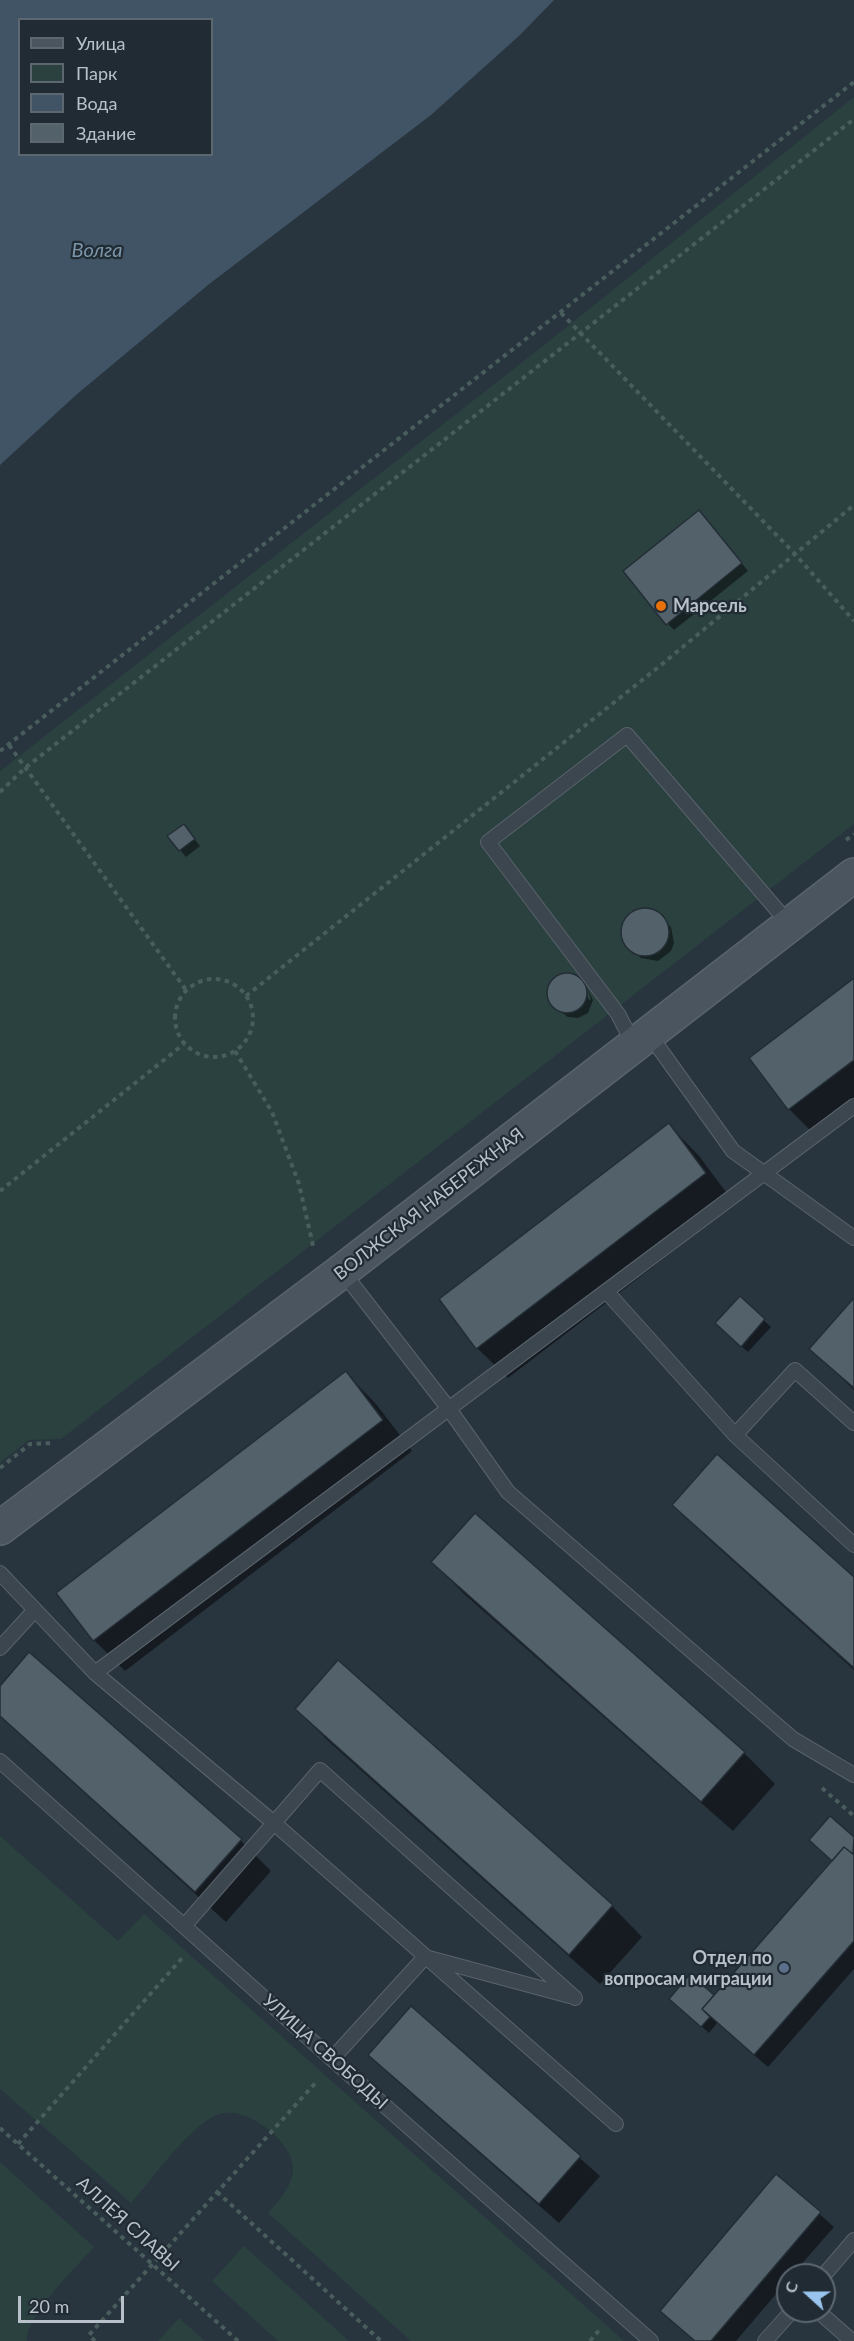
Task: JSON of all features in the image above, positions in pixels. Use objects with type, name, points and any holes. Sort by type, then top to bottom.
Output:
[{"type":"street","name":"ВОЛЖСКАЯ НАБЕРЕЖНАЯ","points":[[0,1528],[342,1270],[854,875]]},
{"type":"lane","points":[[790,925],[627,735],[488,842],[618,1014],[733,1151],[854,1238]]},
{"type":"lane","points":[[94,1673],[854,1106]]},
{"type":"lane","points":[[342,1270],[449,1409],[508,1492],[793,1739],[854,1775]]},
{"type":"lane","points":[[606,1291],[735,1435],[854,1545]]},
{"type":"lane","points":[[735,1435],[795,1370],[854,1423]]},
{"type":"lane","points":[[0,1573],[94,1673],[274,1824],[616,2124]]},
{"type":"lane","points":[[0,1648],[34,1611]]},
{"type":"lane","name":"УЛИЦА СВОБОДЫ","points":[[0,1761],[651,2341]]},
{"type":"lane","points":[[185,1925],[320,1770],[574,1998],[425,1957]]},
{"type":"lane","points":[[333,2060],[425,1957]]},
{"type":"lane","points":[[834,2263],[854,2240]]},
{"type":"lane","points":[[765,2341],[781,2323]]},
{"type":"lane","points":[[832,2323],[852,2341]]},
{"type":"path","points":[[0,751],[854,82]]},
{"type":"path","points":[[0,792],[25,768],[854,119]]},
{"type":"path","points":[[561,313],[583,333],[795,554],[854,621]]},
{"type":"path","points":[[246,996],[621,697],[854,505]]},
{"type":"path","points":[[9,744],[186,990]]},
{"type":"path","points":[[220,979],[232,983],[246,996],[251,1003],[252,1030],[236,1051],[223,1057],[209,1058],[196,1053],[184,1044],[174,1024],[175,1012],[186,990],[196,982],[220,979]]},
{"type":"path","points":[[0,1191],[184,1044]]},
{"type":"path","points":[[236,1051],[272,1112],[299,1184],[314,1250]]},
{"type":"path","points":[[819,1785],[854,1816]]},
{"type":"path","points":[[18,2144],[200,1938]]},
{"type":"path","points":[[95,2341],[89,2335],[333,2060]]},
{"type":"path","name":"АЛЛЕЯ СЛАВЫ","points":[[0,2128],[238,2341]]},
{"type":"path","points":[[217,2192],[381,2341]]},
{"type":"green space","points":[[854,97],[854,824],[61,1439],[29,1440],[0,1463],[0,771],[548,342]]},
{"type":"green space","points":[[0,1836],[118,1941],[144,1914],[624,2341],[411,2341],[268,2213],[290,2182],[293,2170],[291,2159],[277,2137],[253,2120],[241,2115],[228,2113],[217,2115],[206,2121],[171,2154],[131,2203],[0,2089]]},
{"type":"green space","points":[[0,2162],[94,2247],[43,2305],[29,2330],[27,2341],[0,2341]]},
{"type":"green space","points":[[244,2246],[349,2341],[278,2341],[212,2281]]},
{"type":"green space","points":[[179,2318],[205,2341],[158,2341]]},
{"type":"water","name":"Волга","points":[[0,0],[554,0],[520,35],[431,115],[208,285],[76,395],[0,465]]},
{"type":"building","points":[[699,510],[742,563],[666,625],[623,571]]},
{"type":"building","points":[[184,824],[195,839],[179,851],[167,836]]},
{"type":"building","points":[[645,908],[662,915],[669,932],[662,949],[645,956],[628,949],[621,932],[628,915]]},
{"type":"building","points":[[567,973],[581,979],[587,993],[581,1007],[567,1013],[553,1007],[547,993],[553,979]]},
{"type":"building","points":[[854,978],[854,1060],[788,1110],[749,1058]]},
{"type":"building","points":[[669,1123],[706,1173],[476,1349],[439,1299]]},
{"type":"building","points":[[740,1296],[765,1319],[741,1347],[715,1323]]},
{"type":"building","points":[[854,1300],[854,1388],[809,1349]]},
{"type":"building","points":[[346,1371],[383,1420],[93,1641],[56,1593]]},
{"type":"building","points":[[717,1454],[854,1577],[854,1668],[672,1505]]},
{"type":"building","points":[[475,1513],[745,1752],[701,1802],[431,1562]]},
{"type":"building","points":[[29,1652],[242,1839],[195,1892],[0,1716],[0,1686]]},
{"type":"building","points":[[338,1660],[613,1905],[569,1955],[295,1709]]},
{"type":"building","points":[[830,1816],[854,1837],[853,1854],[844,1847],[832,1861],[809,1840]]},
{"type":"building","name":"Отдел по вопросам миграции","points":[[844,1847],[854,1855],[854,1941],[754,2055],[702,2009]]},
{"type":"building","points":[[690,1974],[714,1995],[702,2009],[710,2017],[701,2027],[669,1999]]},
{"type":"building","points":[[411,2006],[581,2156],[539,2204],[368,2055]]},
{"type":"building","points":[[776,2174],[821,2212],[711,2341],[695,2341],[660,2311]]},
{"type":"place","name":"Марсель","points":[[661,606]]},
{"type":"place","name":"Отдел по вопросам миграции","points":[[784,1968]]}]
